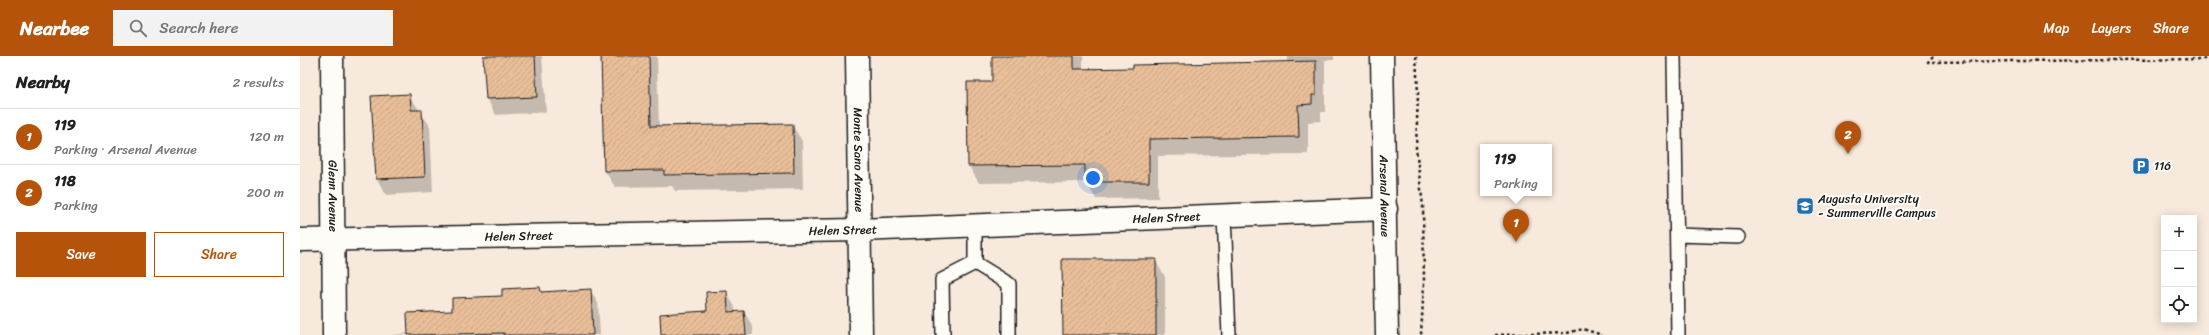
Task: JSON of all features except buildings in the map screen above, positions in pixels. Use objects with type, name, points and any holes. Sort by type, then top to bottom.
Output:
[{"type":"street","name":"Glenn Avenue","points":[[332,56],[334,335]]},
{"type":"street","name":"Monte Sano Avenue","points":[[857,56],[861,335]]},
{"type":"street","name":"Arsenal Avenue","points":[[1382,56],[1386,209],[1387,335]]},
{"type":"street","name":"Helen Street","points":[[300,240],[859,230],[1386,209]]},
{"type":"lane","points":[[1674,56],[1678,335]]},
{"type":"lane","points":[[1224,215],[1229,335]]},
{"type":"lane","points":[[975,263],[976,225]]},
{"type":"lane","points":[[1676,235],[1738,237]]},
{"type":"lane","points":[[943,335],[942,280],[975,263]]},
{"type":"lane","points":[[975,263],[1008,284],[1009,335]]},
{"type":"path","points":[[1416,56],[1418,94],[1416,148],[1423,206],[1424,283],[1421,335]]},
{"type":"path","points":[[1933,56],[1928,62],[2209,59]]},
{"type":"path","points":[[1495,335],[1566,333],[1583,329],[1602,335]]},
{"type":"place","name":"118","points":[[1848,154]]},
{"type":"place","name":"116","points":[[2141,166]]},
{"type":"place","name":"Augusta University - Summerville Campus","points":[[1805,206]]},
{"type":"place","name":"119","points":[[1516,242]]}]
